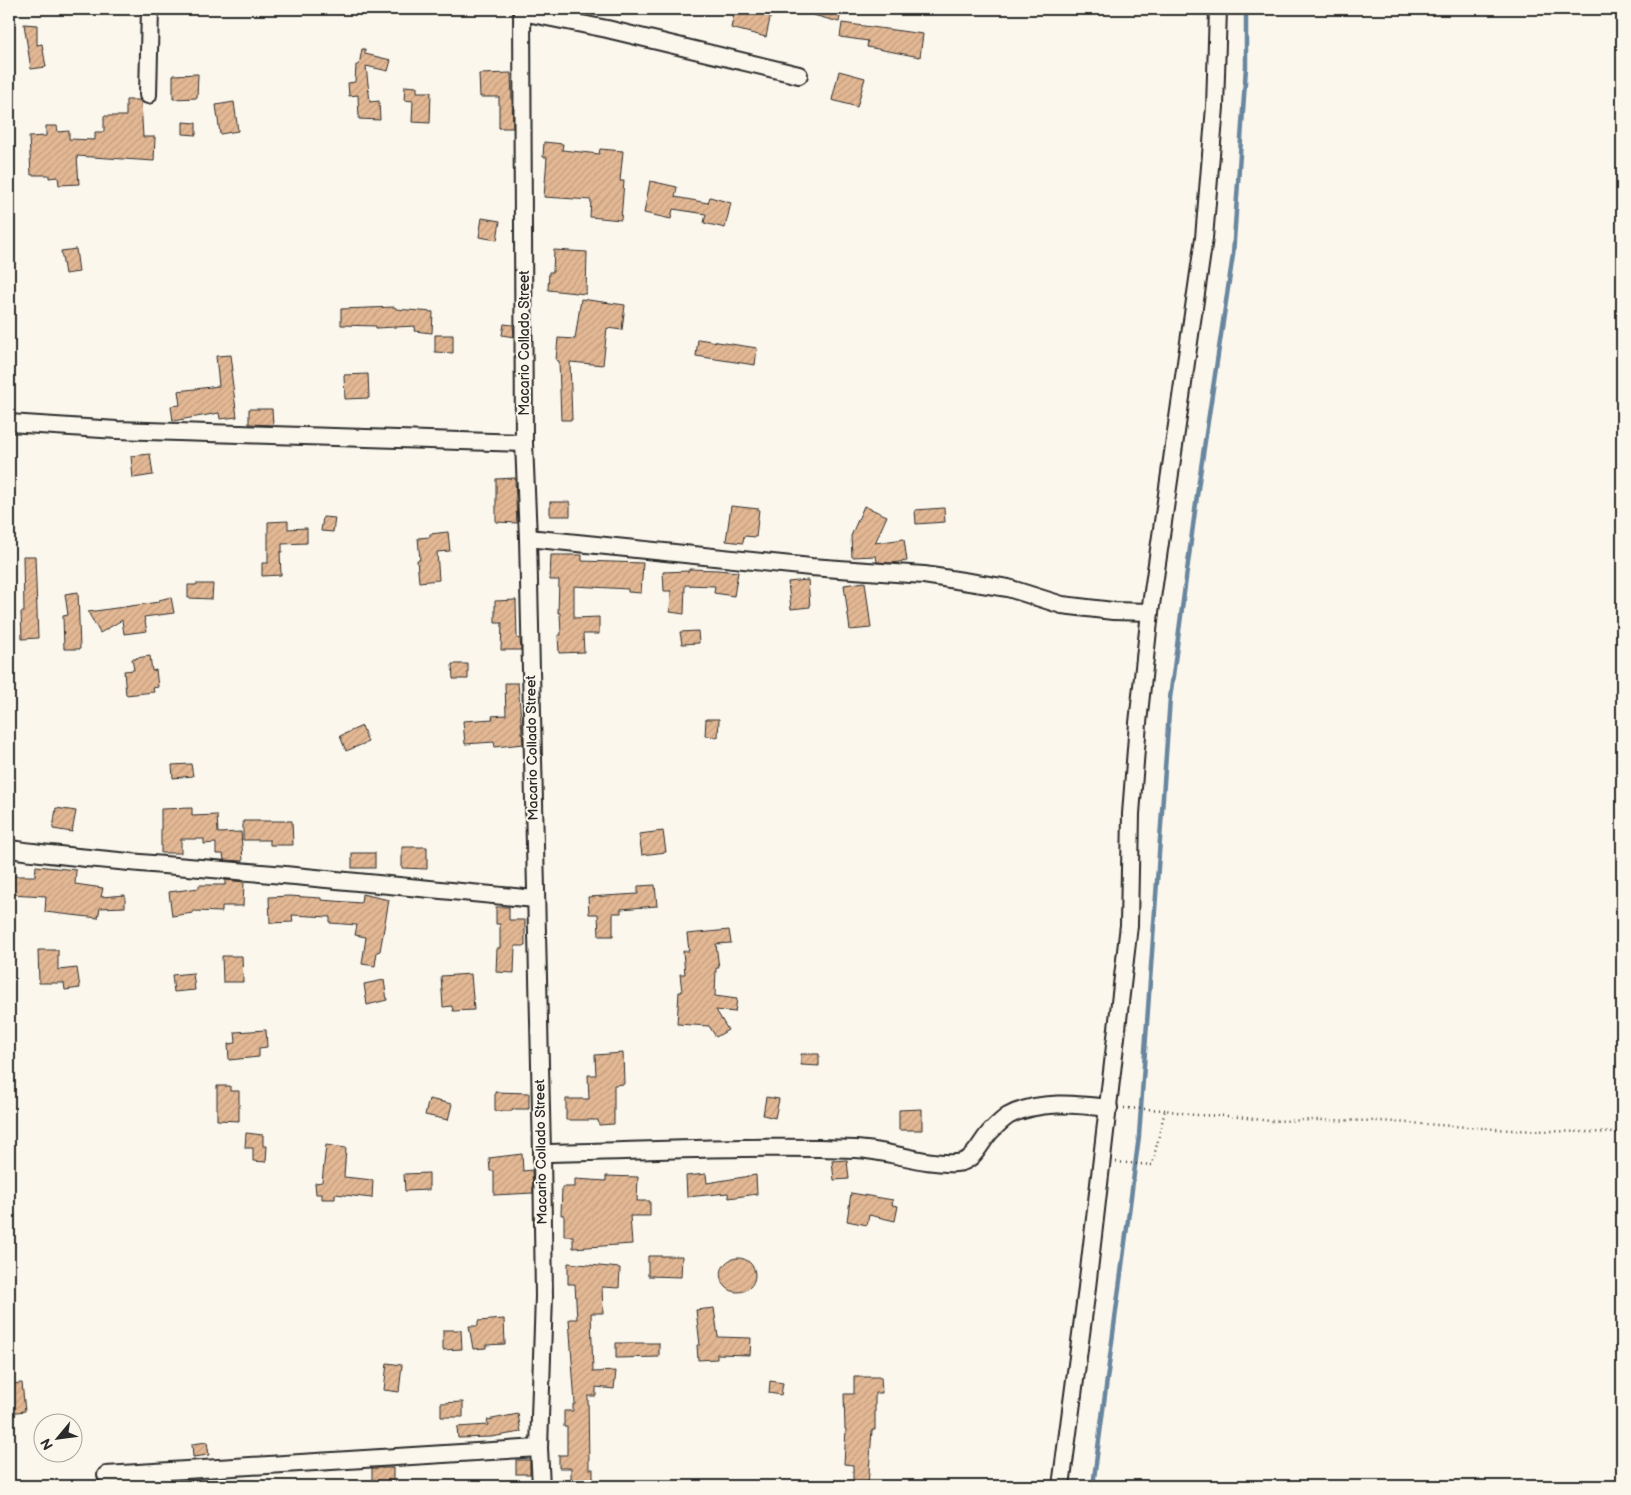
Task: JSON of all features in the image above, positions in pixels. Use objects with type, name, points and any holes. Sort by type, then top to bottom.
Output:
[{"type":"street","points":[[148,95],[150,9]]},
{"type":"street","points":[[1061,1486],[1114,1108],[1129,925],[1131,814],[1138,723],[1150,612],[1204,238],[1215,107],[1218,9]]},
{"type":"street","points":[[522,10],[799,75]]},
{"type":"street","name":"Macario Collado Street","points":[[522,10],[524,443],[528,538],[544,1296],[539,1448],[541,1486]]},
{"type":"street","points":[[9,423],[117,430],[524,443]]},
{"type":"street","points":[[528,538],[811,567],[924,575],[1008,588],[1062,605],[1113,611],[1150,612]]},
{"type":"street","points":[[9,848],[82,858],[535,899]]},
{"type":"street","points":[[542,1153],[858,1149],[939,1163],[959,1163],[972,1156],[990,1131],[1007,1117],[1026,1108],[1082,1105],[1114,1108]]},
{"type":"street","points":[[106,1475],[539,1448]]},
{"type":"path","points":[[1114,1108],[1165,1110],[1270,1121],[1380,1121],[1511,1130],[1622,1133]]},
{"type":"path","points":[[1114,1162],[1152,1165],[1165,1110]]},
{"type":"building","points":[[735,9],[749,13],[750,9],[772,9],[766,37],[731,28]]},
{"type":"building","points":[[806,9],[841,9],[839,22],[806,13]]},
{"type":"building","points":[[842,23],[923,34],[920,57],[867,47],[868,41],[840,37]]},
{"type":"building","points":[[24,24],[37,25],[37,45],[42,44],[46,67],[31,69]]},
{"type":"building","points":[[362,49],[365,49],[365,54],[391,60],[388,71],[366,66],[370,102],[379,101],[380,120],[359,119],[358,95],[349,96],[348,83],[355,82],[356,65],[359,65]]},
{"type":"building","points":[[839,71],[865,78],[857,107],[832,100]]},
{"type":"building","points":[[511,73],[513,128],[499,128],[499,97],[480,97],[479,74]]},
{"type":"building","points":[[198,74],[197,98],[173,99],[173,75]]},
{"type":"building","points":[[405,86],[417,87],[417,92],[431,92],[430,123],[412,122],[413,101],[404,100]]},
{"type":"building","points":[[126,100],[139,100],[141,102],[143,137],[155,137],[154,161],[77,156],[79,184],[59,185],[58,177],[49,178],[49,175],[31,175],[29,137],[46,136],[46,126],[57,126],[58,132],[69,131],[69,139],[95,140],[95,132],[104,132],[104,116],[126,116]]},
{"type":"building","points":[[234,102],[238,131],[220,134],[216,105]]},
{"type":"building","points":[[183,122],[196,123],[196,135],[183,134]]},
{"type":"building","points":[[544,142],[563,144],[562,150],[599,154],[600,149],[623,151],[620,181],[624,181],[621,220],[590,217],[591,200],[544,197],[547,157],[543,157]]},
{"type":"building","points":[[650,181],[677,187],[675,197],[708,203],[710,197],[731,203],[725,228],[704,223],[706,214],[673,209],[671,219],[644,213]]},
{"type":"building","points":[[482,218],[500,221],[497,240],[479,237]]},
{"type":"building","points":[[76,249],[79,272],[65,274],[61,251]]},
{"type":"building","points":[[554,250],[587,252],[586,294],[548,290],[549,272],[553,272]]},
{"type":"building","points":[[581,299],[625,305],[622,330],[607,328],[603,365],[570,362],[572,420],[561,420],[559,361],[556,360],[558,338],[575,339]]},
{"type":"building","points":[[395,307],[396,309],[433,312],[432,333],[414,331],[415,326],[376,328],[376,326],[341,325],[341,309]]},
{"type":"building","points":[[504,324],[513,325],[514,337],[502,335]]},
{"type":"building","points":[[435,335],[453,335],[453,353],[435,352]]},
{"type":"building","points":[[698,339],[757,348],[755,365],[696,356]]},
{"type":"building","points":[[231,355],[233,371],[231,371],[237,417],[220,419],[219,413],[173,421],[171,406],[180,405],[178,391],[219,386],[216,356]]},
{"type":"building","points":[[368,374],[369,398],[345,399],[344,375]]},
{"type":"building","points":[[249,409],[272,409],[273,425],[249,424]]},
{"type":"building","points":[[150,454],[153,475],[133,478],[131,456]]},
{"type":"building","points":[[515,478],[517,523],[496,522],[496,479]]},
{"type":"building","points":[[550,502],[570,502],[570,516],[550,516]]},
{"type":"building","points":[[731,506],[759,509],[756,537],[744,536],[743,543],[726,541]]},
{"type":"building","points":[[864,506],[887,516],[875,543],[904,539],[907,561],[877,562],[876,556],[852,557],[851,536]]},
{"type":"building","points":[[944,508],[945,522],[916,524],[915,510]]},
{"type":"building","points":[[323,517],[335,518],[333,532],[321,531]]},
{"type":"building","points":[[288,521],[288,529],[307,528],[307,543],[282,544],[282,552],[280,552],[281,575],[262,576],[262,563],[268,563],[268,522]]},
{"type":"building","points":[[448,532],[450,551],[437,552],[439,580],[419,582],[418,538],[430,537],[430,534]]},
{"type":"building","points":[[551,555],[582,555],[582,561],[643,563],[641,593],[628,592],[628,589],[574,586],[574,618],[599,617],[599,634],[583,634],[584,652],[559,653],[558,635],[561,635],[560,613],[558,613],[559,580],[550,580]]},
{"type":"building","points":[[23,556],[35,556],[38,638],[22,639],[21,612],[24,612]]},
{"type":"building","points":[[689,569],[738,572],[734,596],[714,593],[715,586],[685,585],[684,614],[670,612],[671,591],[664,591],[663,572],[689,571]]},
{"type":"building","points":[[808,580],[810,607],[791,609],[788,582]]},
{"type":"building","points":[[865,582],[871,628],[850,630],[844,585]]},
{"type":"building","points":[[213,584],[212,599],[188,598],[188,585]]},
{"type":"building","points":[[78,592],[80,649],[64,649],[63,616],[68,615],[65,594]]},
{"type":"building","points":[[171,597],[174,613],[144,617],[147,631],[124,634],[122,620],[100,633],[88,612],[159,602],[159,600]]},
{"type":"building","points":[[516,600],[517,638],[520,639],[521,650],[501,650],[502,623],[495,623],[495,601]]},
{"type":"building","points":[[698,631],[699,643],[682,644],[680,632]]},
{"type":"building","points":[[150,656],[152,671],[156,670],[158,687],[153,688],[154,692],[126,695],[124,671],[134,670],[132,659]]},
{"type":"building","points":[[452,664],[468,664],[468,679],[453,679]]},
{"type":"building","points":[[505,683],[518,683],[523,744],[495,747],[494,742],[465,744],[463,721],[493,719],[492,716],[506,715]]},
{"type":"building","points":[[706,719],[719,719],[718,737],[705,736]]},
{"type":"building","points":[[362,726],[368,742],[346,751],[340,736]]},
{"type":"building","points":[[191,764],[193,776],[173,778],[172,765]]},
{"type":"building","points":[[56,808],[76,811],[72,832],[53,829]]},
{"type":"building","points":[[192,808],[192,816],[217,815],[218,833],[241,832],[243,861],[224,860],[223,854],[216,854],[216,843],[204,844],[204,839],[181,839],[181,853],[161,853],[161,809]]},
{"type":"building","points":[[243,821],[292,821],[293,845],[270,845],[270,840],[243,840]]},
{"type":"building","points":[[663,831],[666,852],[642,855],[639,834]]},
{"type":"building","points":[[402,847],[427,847],[427,869],[402,868]]},
{"type":"building","points":[[352,853],[375,853],[375,868],[352,868]]},
{"type":"building","points":[[36,866],[76,870],[75,884],[103,888],[101,897],[125,895],[125,907],[100,908],[98,918],[45,912],[46,896],[9,894],[9,876],[35,876]]},
{"type":"building","points":[[225,880],[244,882],[243,906],[222,906],[222,912],[193,911],[193,913],[172,916],[169,892],[199,888],[199,885],[225,885]]},
{"type":"building","points":[[655,885],[657,906],[621,909],[621,913],[613,913],[613,936],[599,936],[598,914],[589,914],[588,897],[638,894],[638,886]]},
{"type":"building","points":[[362,894],[389,900],[380,951],[377,952],[375,966],[362,964],[366,937],[355,935],[357,925],[330,923],[330,917],[292,915],[293,922],[270,923],[269,897],[321,898],[321,900],[361,903]]},
{"type":"building","points":[[496,907],[509,907],[509,920],[525,920],[525,946],[515,946],[514,973],[496,972],[497,948],[500,948],[500,924],[496,924]]},
{"type":"building","points":[[729,930],[731,943],[716,944],[719,968],[716,968],[715,996],[737,999],[735,1012],[716,1010],[728,1030],[716,1037],[709,1026],[677,1024],[679,992],[682,992],[680,974],[685,974],[683,951],[689,951],[687,934]]},
{"type":"building","points":[[38,950],[58,950],[58,970],[77,968],[80,988],[65,990],[64,983],[39,983]]},
{"type":"building","points":[[222,956],[242,956],[243,982],[223,982]]},
{"type":"building","points":[[193,973],[195,990],[174,992],[172,975]]},
{"type":"building","points":[[471,974],[474,1010],[453,1011],[452,1006],[443,1007],[441,976]]},
{"type":"building","points":[[384,980],[387,1000],[367,1005],[364,984]]},
{"type":"building","points":[[266,1030],[267,1047],[259,1048],[259,1057],[229,1060],[228,1044],[236,1043],[235,1032]]},
{"type":"building","points":[[623,1053],[624,1084],[614,1085],[614,1124],[599,1125],[598,1120],[566,1120],[566,1099],[589,1099],[588,1075],[596,1075],[595,1055]]},
{"type":"building","points":[[801,1054],[819,1054],[819,1066],[801,1065]]},
{"type":"building","points":[[217,1086],[230,1086],[230,1091],[239,1091],[239,1121],[217,1120]]},
{"type":"building","points":[[495,1092],[529,1093],[529,1109],[495,1111]]},
{"type":"building","points":[[766,1097],[779,1099],[775,1118],[763,1115]]},
{"type":"building","points":[[429,1099],[452,1104],[448,1120],[425,1115]]},
{"type":"building","points":[[922,1109],[922,1130],[899,1130],[899,1110]]},
{"type":"building","points":[[246,1133],[263,1135],[263,1146],[267,1146],[266,1162],[253,1161],[253,1148],[245,1148]]},
{"type":"building","points":[[326,1145],[346,1148],[344,1177],[373,1180],[372,1198],[335,1194],[335,1199],[322,1199],[322,1194],[316,1194],[315,1183],[322,1182]]},
{"type":"building","points":[[522,1154],[523,1171],[532,1170],[533,1193],[494,1195],[494,1171],[490,1171],[489,1158]]},
{"type":"building","points":[[847,1160],[849,1179],[834,1180],[832,1161]]},
{"type":"building","points":[[429,1173],[429,1190],[405,1191],[404,1174]]},
{"type":"building","points":[[706,1174],[707,1183],[756,1175],[757,1194],[729,1198],[728,1193],[687,1197],[686,1176]]},
{"type":"building","points":[[606,1176],[638,1177],[637,1201],[650,1201],[650,1216],[630,1216],[632,1244],[573,1248],[573,1236],[564,1236],[564,1215],[561,1215],[562,1187],[575,1187],[575,1179],[606,1181]]},
{"type":"building","points":[[851,1193],[893,1200],[892,1205],[898,1206],[895,1221],[869,1215],[867,1225],[847,1221]]},
{"type":"building","points":[[648,1256],[682,1256],[681,1277],[648,1276]]},
{"type":"building","points":[[738,1258],[745,1259],[750,1263],[754,1268],[754,1282],[750,1287],[745,1291],[738,1292],[731,1291],[726,1287],[722,1282],[721,1275],[722,1268],[726,1263],[731,1259]]},
{"type":"building","points":[[568,1263],[620,1268],[619,1288],[602,1287],[603,1313],[591,1313],[593,1372],[616,1371],[614,1389],[596,1387],[596,1396],[588,1396],[589,1469],[593,1469],[593,1486],[571,1486],[571,1468],[559,1468],[559,1455],[567,1455],[567,1427],[564,1427],[564,1411],[573,1411],[573,1404],[575,1404],[569,1319],[577,1319],[575,1284],[568,1284]]},
{"type":"building","points":[[714,1308],[718,1337],[751,1338],[750,1355],[717,1354],[717,1359],[698,1360],[697,1345],[700,1345],[696,1310]]},
{"type":"building","points":[[504,1319],[505,1344],[486,1345],[486,1348],[473,1349],[469,1326],[478,1326],[478,1321]]},
{"type":"building","points":[[443,1330],[461,1330],[462,1349],[443,1350]]},
{"type":"building","points":[[616,1343],[659,1343],[659,1357],[616,1358]]},
{"type":"building","points":[[387,1363],[402,1365],[399,1392],[384,1390]]},
{"type":"building","points":[[854,1377],[881,1377],[882,1393],[875,1393],[875,1430],[872,1430],[868,1486],[853,1486],[853,1465],[844,1464],[846,1429],[844,1394],[854,1394]]},
{"type":"building","points":[[770,1381],[783,1383],[781,1395],[769,1393]]},
{"type":"building","points":[[22,1383],[25,1411],[9,1413],[9,1384]]},
{"type":"building","points":[[463,1402],[463,1417],[441,1417],[441,1403]]},
{"type":"building","points":[[518,1414],[521,1432],[491,1437],[458,1438],[457,1427],[488,1425],[487,1420]]},
{"type":"building","points":[[207,1442],[209,1455],[193,1457],[192,1444]]},
{"type":"building","points":[[516,1460],[530,1460],[530,1474],[516,1474]]},
{"type":"building","points":[[372,1468],[393,1468],[393,1486],[372,1485]]},
{"type":"waterway","points":[[1093,1486],[1139,1136],[1170,698],[1199,481],[1233,255],[1246,67],[1246,9]]}]
